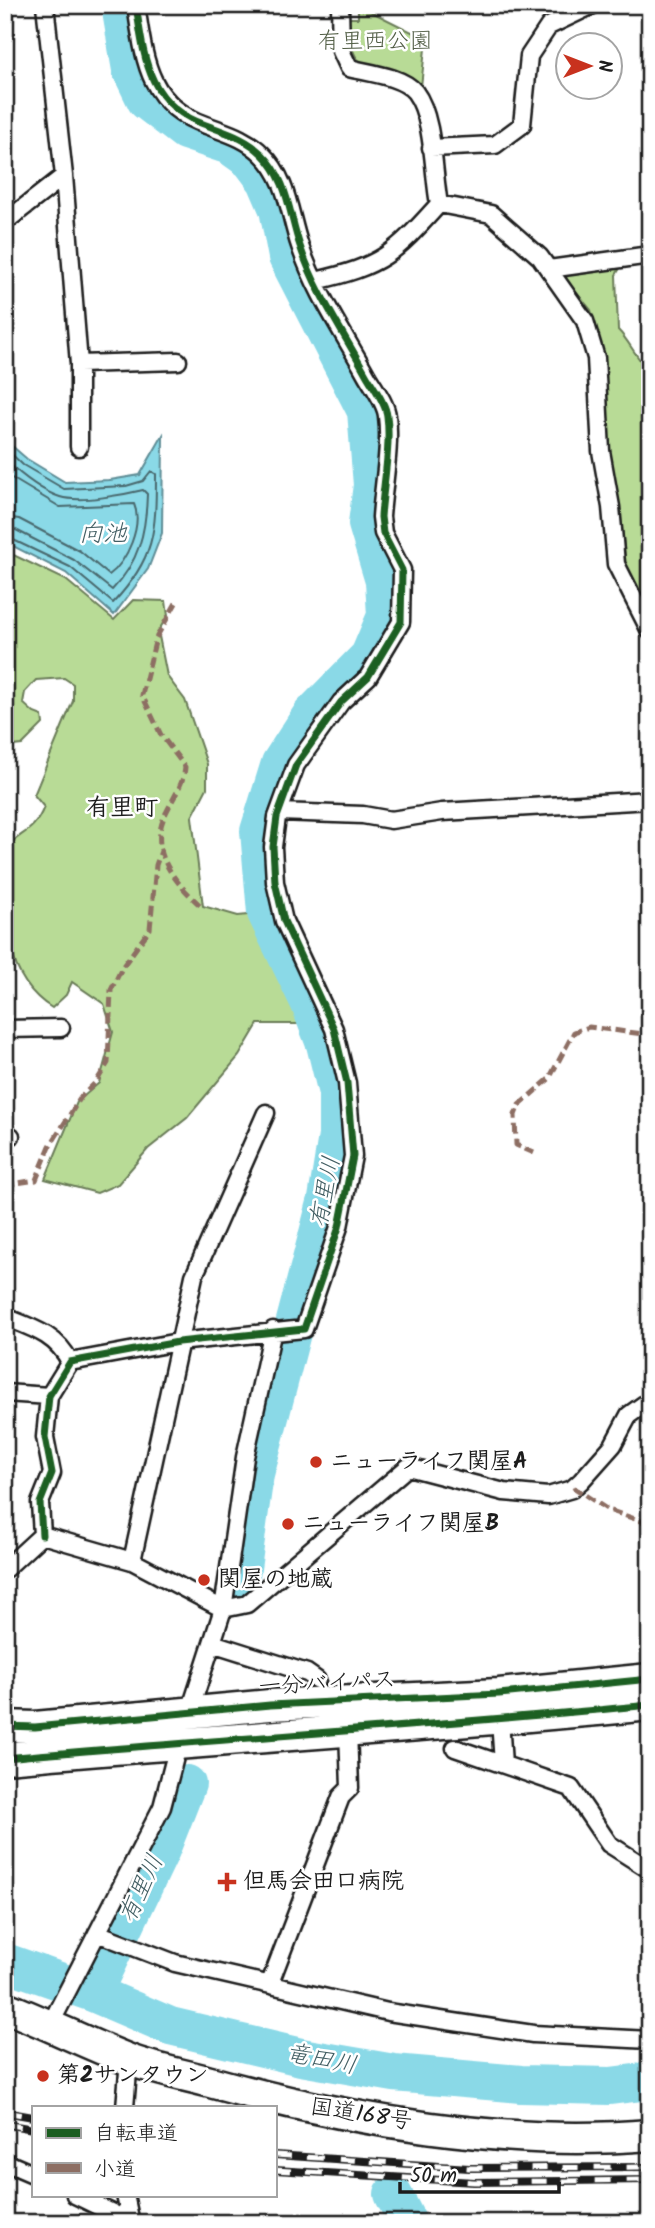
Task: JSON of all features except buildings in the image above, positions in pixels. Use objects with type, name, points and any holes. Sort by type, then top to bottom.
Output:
[{"type":"highway","name":"一分バイパス","points":[[5,1726],[35,1727],[270,1705],[499,1694],[650,1679]]},
{"type":"highway","name":"一分バイパス","points":[[5,1758],[348,1729],[500,1720],[650,1705]]},
{"type":"highway","name":"国道168号","points":[[5,2007],[129,2060],[306,2107],[449,2128],[525,2135],[618,2138],[650,2135]]},
{"type":"street","points":[[45,5],[64,176],[79,364],[79,447]]},
{"type":"street","points":[[42,1535],[40,1503],[52,1473],[45,1437],[49,1396],[70,1362],[178,1342],[304,1329],[340,1227],[353,1156],[347,1083],[334,1029],[284,921],[275,882],[273,848],[279,812],[296,765],[341,702],[368,677],[401,622],[402,570],[383,533],[381,517],[387,414],[315,281],[300,245],[290,203],[276,170],[250,144],[230,132],[187,117],[169,102],[151,77],[140,45],[136,5]]},
{"type":"street","points":[[340,5],[341,51],[349,68],[402,83],[415,92],[425,117],[439,204]]},
{"type":"street","points":[[431,148],[495,145],[522,125],[529,56],[549,26],[593,5]]},
{"type":"street","points":[[5,222],[64,176]]},
{"type":"street","points":[[315,281],[344,275],[386,258],[439,204]]},
{"type":"street","points":[[439,204],[491,214],[540,257],[585,321],[596,358],[601,451],[611,507],[616,564],[650,631]]},
{"type":"street","points":[[549,269],[650,255]]},
{"type":"street","points":[[79,364],[178,361]]},
{"type":"street","points":[[279,812],[363,815],[391,820],[442,812],[650,800]]},
{"type":"street","points":[[5,1029],[61,1028]]},
{"type":"street","points":[[132,1561],[178,1342],[201,1255],[266,1113]]},
{"type":"street","points":[[5,1317],[38,1330],[62,1345],[70,1362]]},
{"type":"street","points":[[51,2025],[162,1807],[179,1742],[223,1609],[246,1457],[273,1331]]},
{"type":"street","points":[[5,1394],[49,1396]]},
{"type":"street","points":[[42,1535],[132,1561],[223,1609],[247,1604],[408,1467],[504,1492],[548,1496],[572,1489],[581,1481],[613,1445],[629,1415],[650,1400]]},
{"type":"street","points":[[5,1569],[42,1535]]},
{"type":"street","points":[[212,1643],[317,1679]]},
{"type":"street","points":[[500,1720],[503,1765]]},
{"type":"street","points":[[270,1983],[341,1797],[350,1788],[348,1729]]},
{"type":"street","points":[[455,1748],[571,1788],[609,1844],[650,1870]]},
{"type":"street","points":[[94,1938],[175,1963],[450,2023],[561,2036],[650,2040]]},
{"type":"street","points":[[125,2106],[129,2060]]},
{"type":"street","points":[[618,2138],[650,2124]]},
{"type":"street","points":[[5,2162],[32,2174]]},
{"type":"street","points":[[77,2196],[131,2222]]},
{"type":"street","points":[[125,2196],[131,2222]]},
{"type":"green space","name":"有里西公園","points":[[358,5],[426,39],[421,87],[407,77],[361,63],[350,40],[349,18],[358,18]]},
{"type":"green space","points":[[623,263],[616,275],[618,330],[645,366],[650,366],[650,612],[626,567],[621,518],[606,441],[599,340],[591,310],[563,277],[569,272]]},
{"type":"green space","points":[[5,551],[66,580],[114,620],[133,600],[166,601],[168,616],[158,631],[167,676],[185,700],[207,764],[207,788],[192,817],[203,906],[238,916],[258,914],[268,946],[307,1017],[301,1024],[258,1024],[239,1056],[187,1118],[148,1149],[118,1184],[97,1193],[45,1179],[77,1102],[99,1083],[113,1032],[104,1004],[72,982],[66,995],[52,1008],[35,995],[23,978],[14,960],[9,940],[5,849],[36,822],[44,807],[34,795],[73,701],[73,684],[64,678],[36,680],[25,692],[23,703],[42,716],[43,724],[22,745],[5,747]]},
{"type":"water","name":"向池","points":[[163,435],[162,533],[148,569],[114,615],[66,573],[5,542],[5,440],[27,459],[65,482],[110,480],[140,475]]},
{"type":"waterway","name":"有里川","points":[[120,5],[131,70],[146,101],[185,131],[230,146],[251,161],[266,181],[278,209],[287,257],[366,411],[372,485],[367,524],[384,581],[386,616],[369,656],[311,715],[280,763],[259,831],[266,913],[309,1002],[325,1044],[337,1093],[337,1136],[327,1199],[255,1474],[238,1597]]},
{"type":"waterway","name":"有里川","points":[[93,1993],[161,1850],[187,1784]]},
{"type":"waterway","name":"竜田川","points":[[5,1962],[93,1993],[170,2026],[301,2057],[394,2073],[521,2084],[610,2086],[650,2081]]},
{"type":"waterway","points":[[393,2194],[408,2223]]},
{"type":"railway","points":[[5,2112],[32,2117]]},
{"type":"railway","points":[[5,2124],[32,2129]]},
{"type":"railway","points":[[276,2155],[469,2168],[650,2167]]},
{"type":"railway","points":[[276,2170],[474,2182],[650,2180]]},
{"type":"marked path","points":[[176,603],[156,638],[142,695],[161,735],[185,767],[161,827],[162,854],[183,889],[203,908]]},
{"type":"marked path","points":[[5,1185],[36,1180],[50,1146],[81,1097],[96,1082],[108,1063],[111,990],[123,966],[150,929],[156,865],[161,851]]},
{"type":"marked path","points":[[534,1153],[516,1145],[515,1115],[519,1105],[549,1079],[574,1032],[589,1027],[650,1035]]},
{"type":"marked path","points":[[573,1487],[608,1510],[650,1524]]},
{"type":"cycle path","points":[[42,1535],[40,1503],[52,1473],[45,1437],[49,1396],[70,1362],[178,1342],[304,1329],[339,1227],[353,1156],[347,1083],[334,1029],[284,921],[275,882],[273,847],[277,817],[296,765],[341,702],[368,677],[401,622],[402,570],[383,533],[381,517],[388,440],[384,406],[313,279],[300,246],[283,186],[271,164],[262,154],[236,136],[186,116],[171,105],[160,92],[146,61],[136,5]]},
{"type":"cycle path","points":[[5,1726],[35,1727],[270,1705],[499,1694],[650,1679]]},
{"type":"cycle path","points":[[5,1758],[650,1705]]},
{"type":"place","name":"ニューライフ関屋A","points":[[316,1462]]},
{"type":"place","name":"ニューライフ関屋B","points":[[288,1524]]},
{"type":"place","name":"関屋の地蔵","points":[[204,1580]]},
{"type":"place","name":"但馬会田口病院","points":[[227,1882]]},
{"type":"place","name":"第2サンタウン","points":[[43,2076]]},
{"type":"district","name":"有里町","points":[[122,808]]}]
